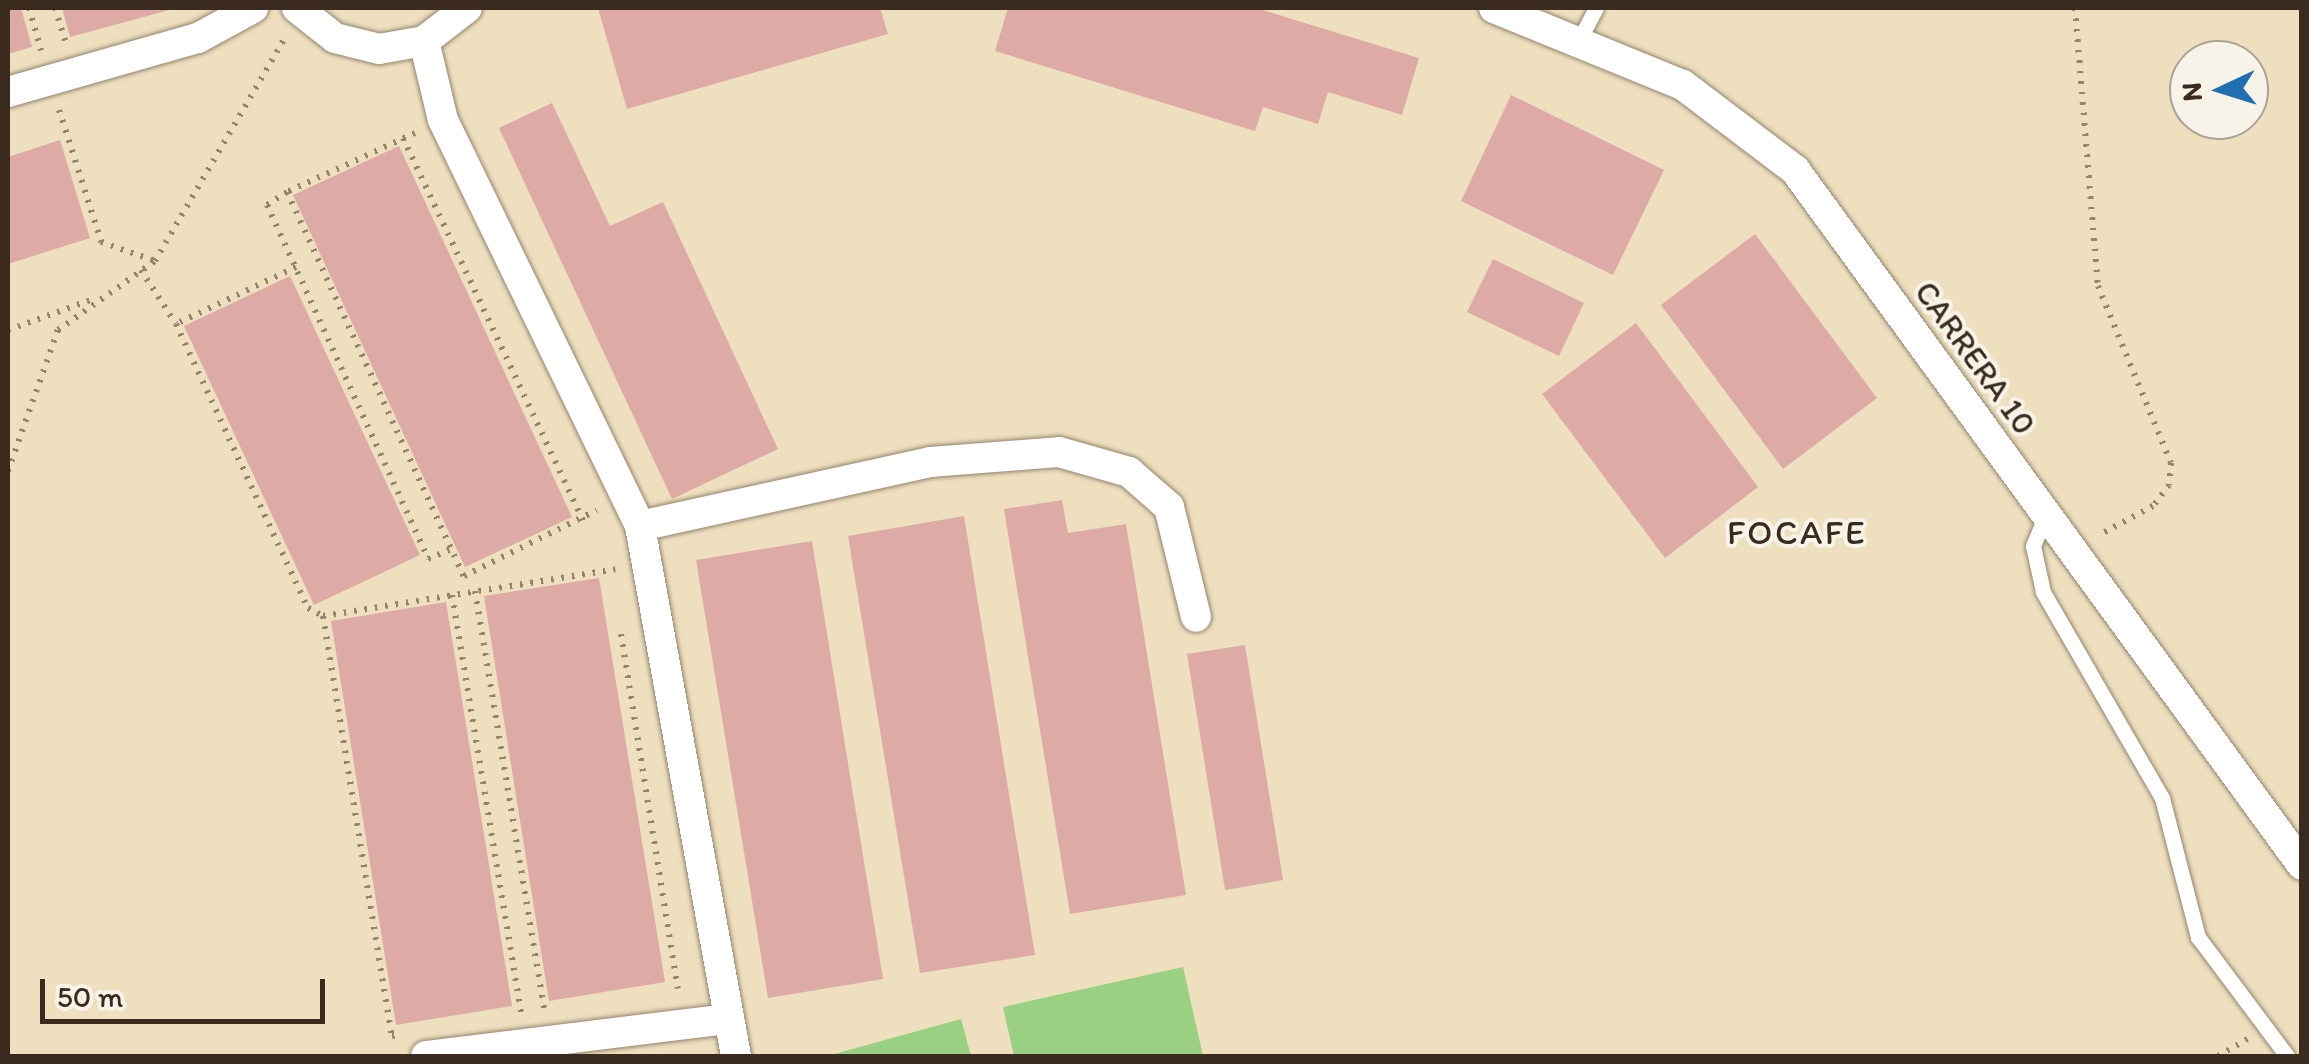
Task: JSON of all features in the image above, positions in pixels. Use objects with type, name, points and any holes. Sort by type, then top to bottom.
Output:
[{"type":"street","points":[[8,92],[198,38],[253,8]]},
{"type":"street","points":[[298,9],[335,38],[364,46],[424,42],[468,8]]},
{"type":"street","name":"CARRERA 10","points":[[1494,8],[1580,38],[1683,86],[1795,170],[2302,865]]},
{"type":"street","points":[[424,42],[443,120],[626,487],[640,526],[653,571],[736,1056]]},
{"type":"street","points":[[640,526],[930,462],[1060,452],[1129,472],[1169,507],[1196,617]]},
{"type":"street","points":[[426,1056],[728,1019]]},
{"type":"lane","points":[[1580,38],[1596,8]]},
{"type":"lane","points":[[2046,515],[2033,546],[2043,592],[2162,798],[2198,937],[2287,1056]]},
{"type":"path","points":[[29,8],[101,242],[155,261]]},
{"type":"path","points":[[2075,8],[2098,286],[2171,463],[2153,506],[2092,539],[2084,566]]},
{"type":"path","points":[[8,471],[58,330],[98,297],[155,261],[298,9]]},
{"type":"path","points":[[443,120],[267,205],[428,558],[451,549]]},
{"type":"path","points":[[403,138],[582,521]]},
{"type":"path","points":[[288,192],[464,576],[582,521],[626,487]]},
{"type":"path","points":[[176,324],[296,267]]},
{"type":"path","points":[[141,270],[176,324],[292,577],[323,616],[392,1036]]},
{"type":"path","points":[[8,330],[98,297]]},
{"type":"path","points":[[323,616],[611,568],[653,571]]},
{"type":"path","points":[[611,568],[614,588]]},
{"type":"path","points":[[475,591],[544,1011]]},
{"type":"path","points":[[452,595],[521,1014]]},
{"type":"path","points":[[620,626],[678,988]]},
{"type":"green space","points":[[1183,967],[1203,1056],[1014,1056],[1003,1007]]},
{"type":"green space","points":[[961,1019],[971,1056],[827,1056]]},
{"type":"building","points":[[8,8],[21,8],[32,47],[8,54]]},
{"type":"building","points":[[62,8],[173,8],[173,9],[70,37]]},
{"type":"building","points":[[598,8],[880,8],[888,34],[627,109]]},
{"type":"building","points":[[1008,8],[1256,8],[1419,58],[1402,115],[1328,92],[1318,124],[1263,107],[1255,131],[995,51]]},
{"type":"building","points":[[1511,95],[1664,170],[1613,275],[1461,201]]},
{"type":"building","points":[[552,103],[610,226],[663,202],[778,449],[672,499],[499,128]]},
{"type":"building","points":[[60,140],[90,238],[8,264],[8,157]]},
{"type":"building","points":[[399,146],[572,517],[465,567],[293,195]]},
{"type":"building","points":[[1755,234],[1877,398],[1783,469],[1661,305]]},
{"type":"building","points":[[1493,259],[1584,303],[1559,356],[1467,312]]},
{"type":"building","points":[[290,276],[420,555],[314,605],[184,326]]},
{"type":"building","points":[[1636,323],[1758,487],[1665,558],[1542,394]]},
{"type":"building","points":[[1062,500],[1068,533],[1126,524],[1186,895],[1070,914],[1004,509]]},
{"type":"building","points":[[964,516],[1035,955],[920,973],[848,536]]},
{"type":"building","points":[[812,541],[883,979],[768,998],[696,560]]},
{"type":"building","points":[[599,578],[665,982],[549,1001],[484,596]]},
{"type":"building","points":[[446,602],[512,1006],[396,1025],[331,621]]},
{"type":"building","points":[[1245,645],[1283,880],[1225,890],[1187,654]]},
{"type":"district","name":"FOCAFE","points":[[1797,532]]}]
